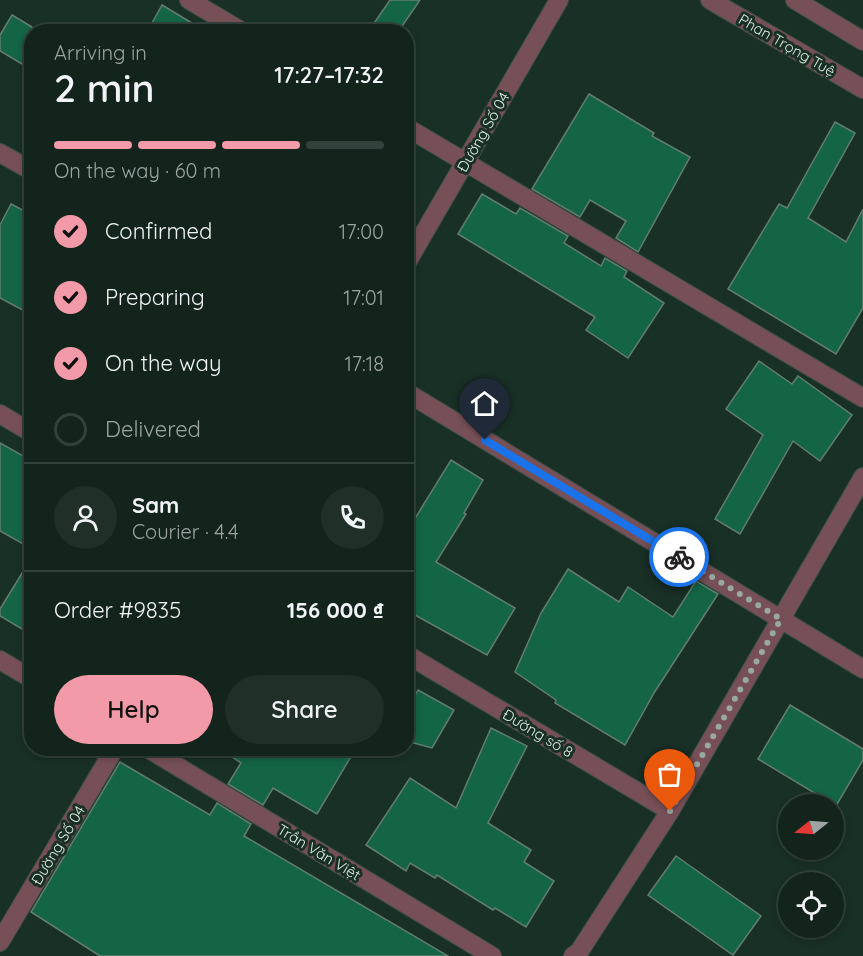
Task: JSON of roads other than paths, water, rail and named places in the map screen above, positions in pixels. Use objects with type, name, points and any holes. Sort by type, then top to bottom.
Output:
[{"type":"street","points":[[189,0],[230,24]]},
{"type":"street","name":"Đường Số 04","points":[[414,250],[559,0]]},
{"type":"street","name":"Phan Trọng Tuệ","points":[[710,0],[863,89]]},
{"type":"street","points":[[795,0],[863,41]]},
{"type":"street","points":[[414,132],[863,398]]},
{"type":"street","points":[[0,153],[24,166]]},
{"type":"street","points":[[414,397],[863,669]]},
{"type":"street","points":[[0,414],[24,428]]},
{"type":"street","points":[[573,956],[579,952],[670,811],[863,477]]},
{"type":"street","name":"Đường số 8","points":[[414,659],[670,811]]},
{"type":"street","points":[[0,660],[24,674]]},
{"type":"street","name":"Đường Số 04","points":[[0,942],[110,756]]},
{"type":"street","name":"Trần Văn Việt","points":[[160,756],[492,956]]}]
